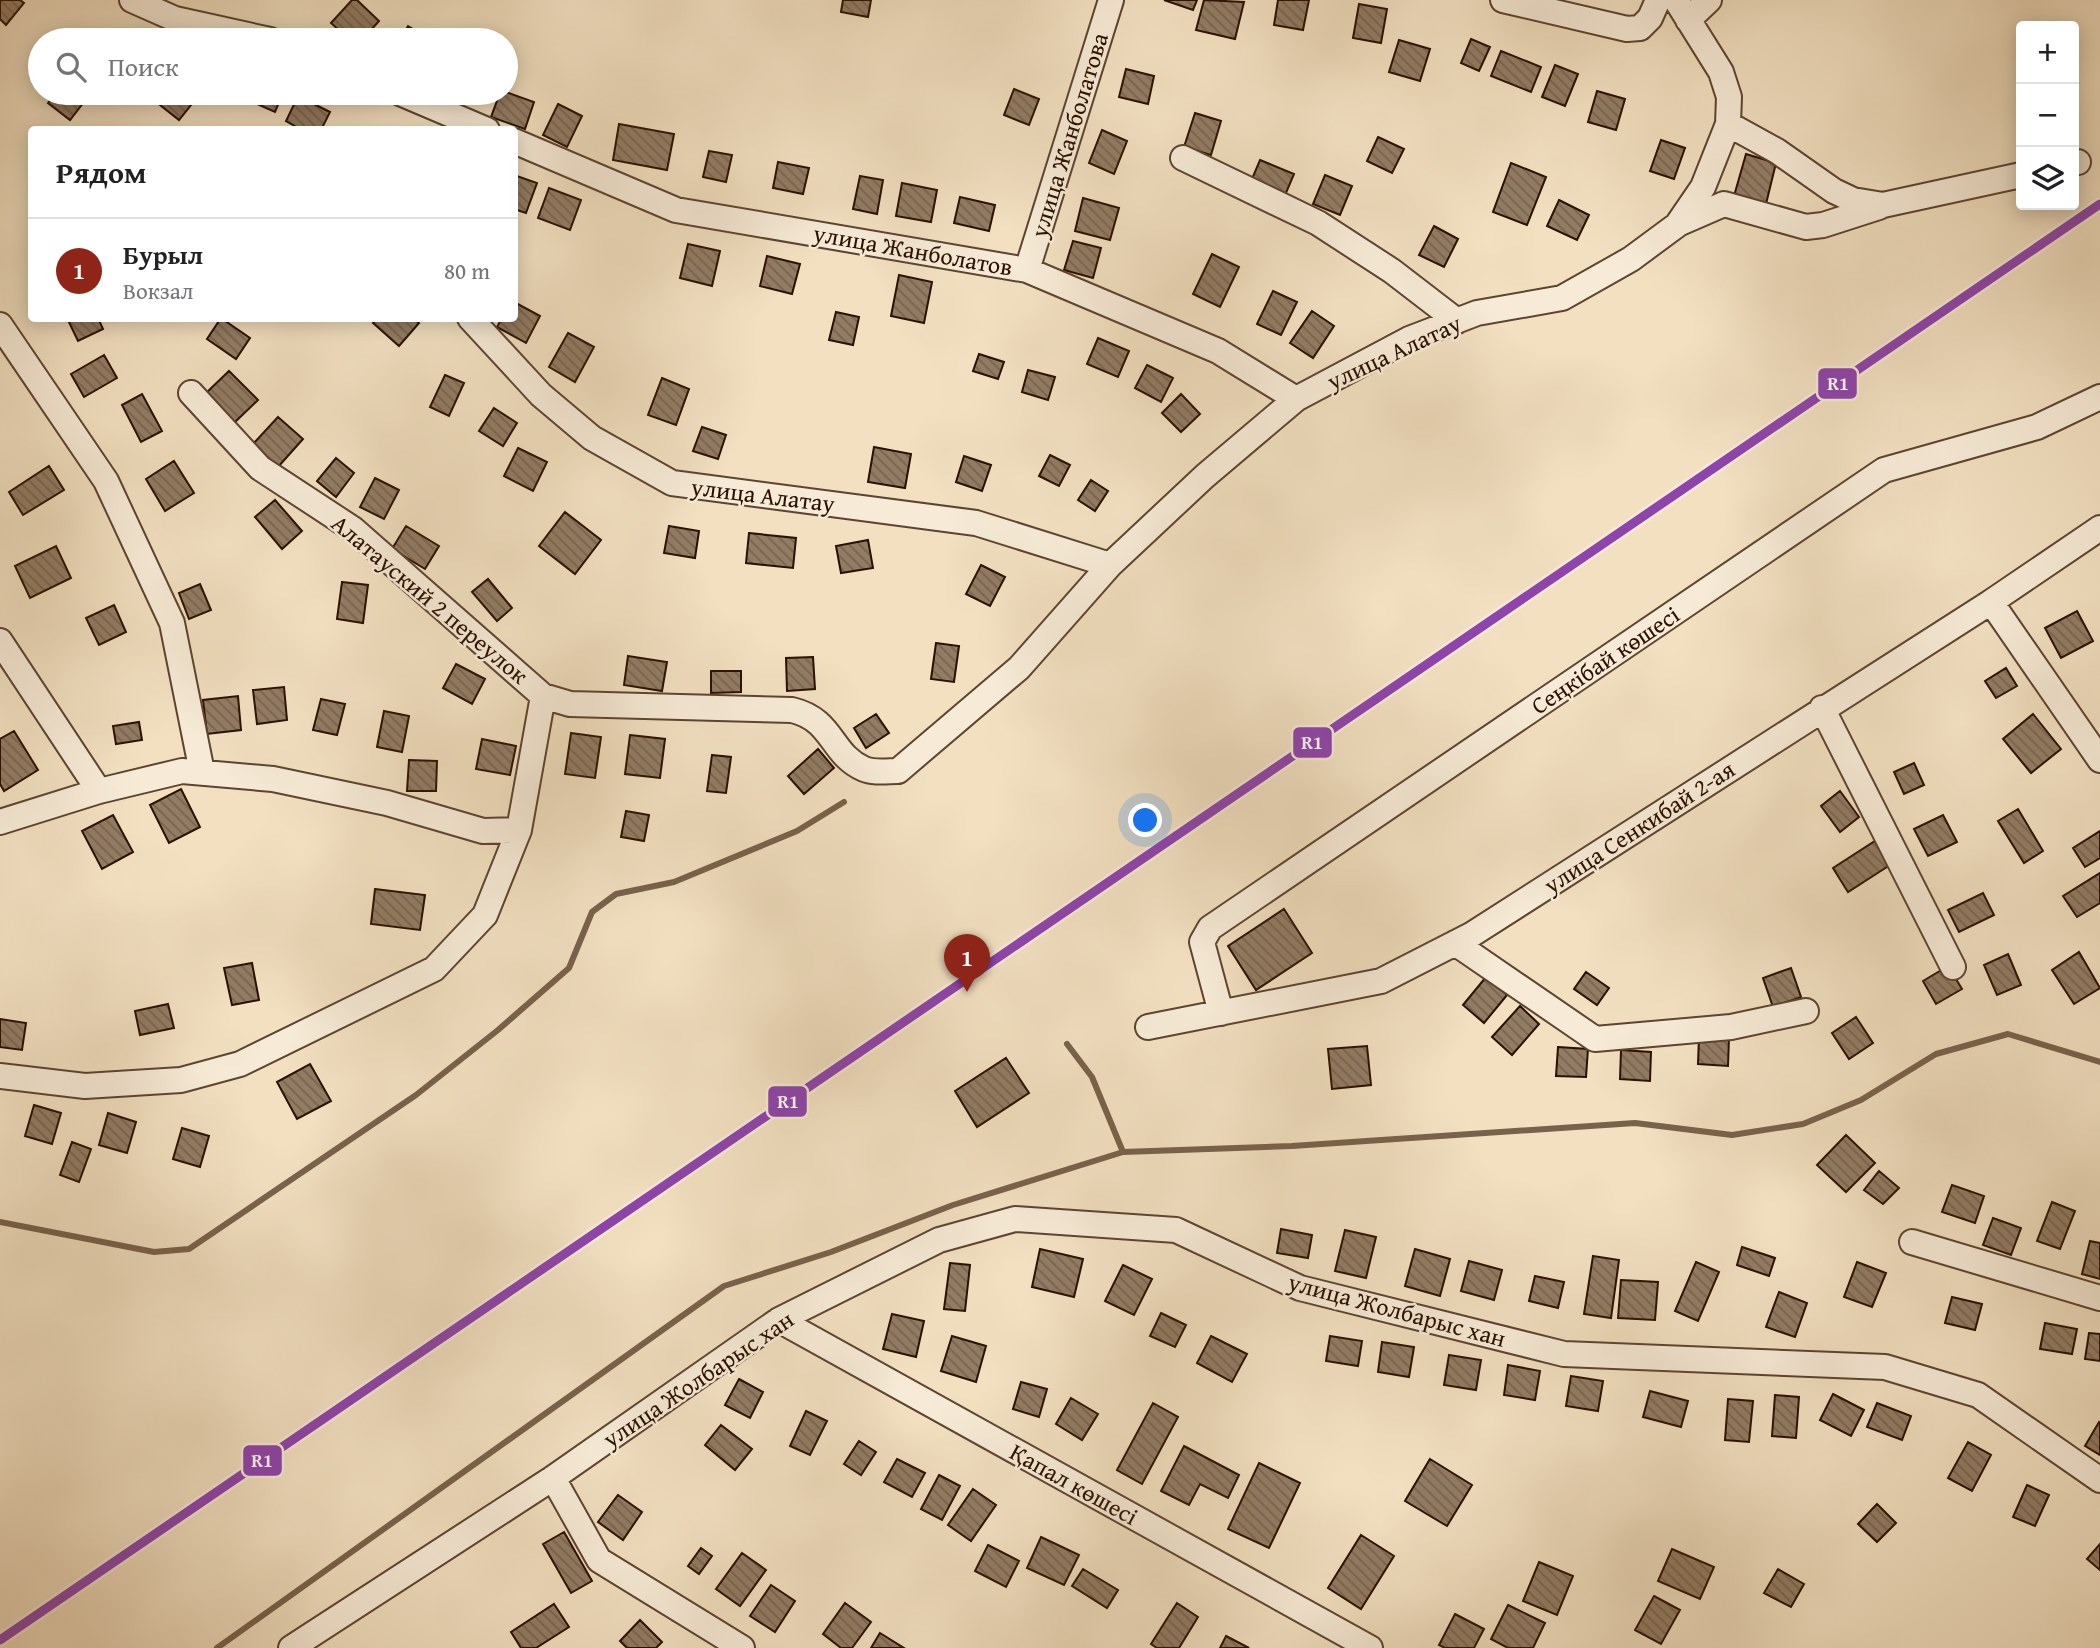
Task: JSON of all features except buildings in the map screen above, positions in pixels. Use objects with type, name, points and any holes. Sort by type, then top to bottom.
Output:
[{"type":"street","points":[[132,0],[175,19],[216,28]]},
{"type":"street","name":"улица Жанболатова","points":[[1027,270],[1111,0]]},
{"type":"street","points":[[1503,0],[1627,29],[1640,28],[1650,18],[1658,0]]},
{"type":"street","points":[[1682,10],[1709,0]]},
{"type":"street","name":"улица Алатау","points":[[543,696],[570,704],[792,710],[820,722],[845,757],[866,771],[898,771],[1018,668],[1110,565],[1205,476],[1296,399],[1409,340],[1477,313],[1562,298],[1631,259],[1677,225],[1703,187],[1728,124],[1729,97],[1721,72],[1682,10]]},
{"type":"street","points":[[428,105],[478,126]]},
{"type":"street","points":[[1728,124],[1777,150],[1834,191],[1853,200],[1883,205]]},
{"type":"street","name":"улица Жанболатов","points":[[518,143],[676,210],[1027,270],[1218,351],[1296,399]]},
{"type":"street","points":[[1183,158],[1318,223],[1392,271],[1457,321]]},
{"type":"street","points":[[1677,225],[1724,204],[1806,227],[1823,225],[1883,205],[2016,176]]},
{"type":"street","name":"улица Алатау","points":[[474,322],[541,395],[593,438],[672,483],[976,523],[1110,565]]},
{"type":"street","points":[[0,325],[106,481],[172,623],[202,772]]},
{"type":"street","name":"Алатауский 2 переулок","points":[[191,393],[260,468],[354,529],[543,696]]},
{"type":"street","name":"Сеңкібай көшесі","points":[[1220,1013],[1202,942],[1210,928],[1884,470],[2037,427],[2100,397]]},
{"type":"street","name":"улица Сенкибай 2-ая","points":[[1148,1027],[1381,981],[1455,943],[1991,602],[2100,528]]},
{"type":"street","points":[[1991,602],[2100,760]]},
{"type":"street","points":[[0,641],[99,791]]},
{"type":"street","points":[[0,1076],[85,1086],[181,1080],[252,1059],[434,969],[485,915],[519,830],[543,696]]},
{"type":"street","points":[[1822,708],[1953,967]]},
{"type":"street","points":[[0,822],[99,791],[182,771],[273,779],[387,803],[484,831],[519,830]]},
{"type":"street","points":[[1455,943],[1595,1039],[1731,1027],[1806,1011]]},
{"type":"street","name":"улица Жолбарыс хан","points":[[291,1648],[553,1478],[779,1320],[939,1240],[1014,1219],[1176,1230],[1300,1288],[1564,1354],[1885,1367],[1979,1395],[2100,1480]]},
{"type":"street","points":[[1912,1242],[2100,1298]]},
{"type":"street","name":"Қапал көшесі","points":[[779,1320],[1370,1648]]},
{"type":"street","points":[[553,1478],[599,1560],[742,1648]]},
{"type":"waterway","points":[[0,1222],[154,1252],[189,1249],[416,1095],[498,1030],[569,968],[592,912],[616,894],[674,882],[797,831],[844,802]]},
{"type":"waterway","points":[[217,1648],[724,1286],[831,1252],[953,1205],[1123,1152],[1292,1146],[1635,1123],[1732,1135],[1803,1124],[1861,1100],[1936,1054],[2008,1034],[2100,1062]]},
{"type":"waterway","points":[[1067,1044],[1092,1077],[1123,1152]]},
{"type":"transit line","name":"R1","points":[[0,1640],[2100,204]]},
{"type":"place","name":"Бурыл","points":[[967,992]]}]
